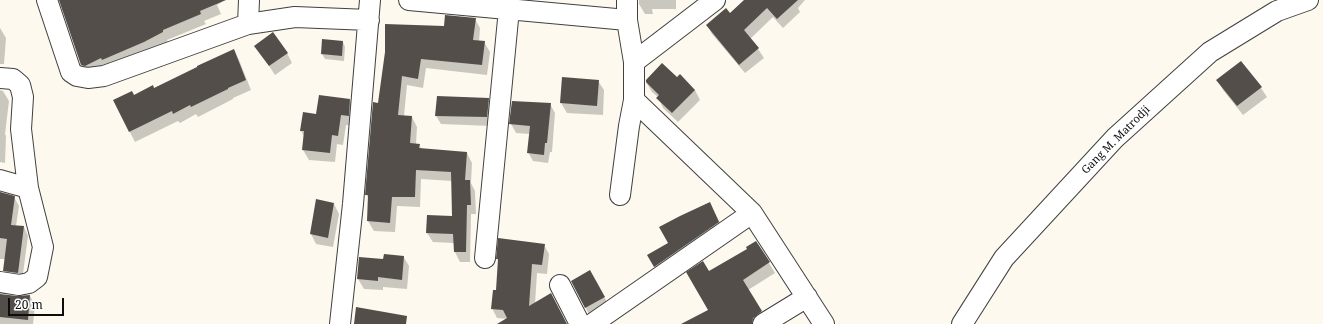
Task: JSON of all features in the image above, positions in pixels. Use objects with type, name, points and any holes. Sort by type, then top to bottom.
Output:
[{"type":"street","points":[[47,0],[71,72],[78,76],[88,78],[104,76],[248,24],[295,18],[369,20]]},
{"type":"street","points":[[248,24],[249,0]]},
{"type":"street","points":[[340,324],[353,204],[370,0]]},
{"type":"street","points":[[409,0],[501,5],[627,20]]},
{"type":"street","points":[[620,195],[634,100],[634,62],[627,20],[627,0]]},
{"type":"street","points":[[634,62],[715,0]]},
{"type":"street","name":"Gang M. Matrodji","points":[[962,324],[1004,258],[1115,138],[1210,52],[1277,10],[1308,0]]},
{"type":"street","points":[[485,258],[501,5]]},
{"type":"street","points":[[0,78],[13,80],[20,85],[23,97],[21,129],[28,188],[43,247],[36,277],[30,283],[19,285],[0,282]]},
{"type":"street","points":[[634,100],[752,213],[824,324]]},
{"type":"street","points":[[0,180],[28,188]]},
{"type":"street","points":[[592,324],[752,213]]},
{"type":"street","points":[[560,285],[580,324]]},
{"type":"street","points":[[763,324],[807,297]]},
{"type":"building","points":[[59,0],[226,0],[200,11],[201,14],[163,30],[163,32],[144,42],[102,60],[101,58],[85,66],[81,65]]},
{"type":"building","points":[[744,0],[798,0],[777,19],[767,8],[744,30],[759,48],[739,65],[706,25],[726,8],[730,13]]},
{"type":"building","points":[[445,15],[476,18],[473,40],[485,41],[482,65],[421,59],[418,79],[402,76],[398,115],[412,116],[410,143],[420,144],[419,148],[467,152],[465,180],[470,180],[471,205],[467,205],[466,252],[454,252],[453,234],[426,233],[427,215],[452,216],[451,172],[416,170],[415,197],[392,197],[390,223],[367,221],[368,195],[365,195],[373,102],[378,103],[385,52],[385,24],[444,26]]},
{"type":"building","points":[[273,32],[288,53],[269,66],[254,46]]},
{"type":"building","points":[[322,39],[343,41],[342,56],[321,54]]},
{"type":"building","points":[[234,49],[246,80],[191,107],[190,105],[173,114],[172,111],[129,132],[113,100],[132,91],[134,95],[153,85],[154,88]]},
{"type":"building","points":[[1241,61],[1262,87],[1237,106],[1216,80]]},
{"type":"building","points":[[662,63],[677,77],[680,74],[695,90],[672,113],[656,98],[659,95],[646,82],[646,80]]},
{"type":"building","points":[[562,77],[599,80],[597,106],[560,103]]},
{"type":"building","points":[[319,95],[350,99],[349,116],[341,115],[338,136],[332,135],[330,153],[302,150],[304,131],[300,131],[303,112],[316,114]]},
{"type":"building","points":[[437,96],[489,98],[487,117],[435,116]]},
{"type":"building","points":[[512,101],[551,103],[547,143],[545,143],[544,155],[527,153],[530,126],[509,124]]},
{"type":"building","points":[[0,192],[15,196],[11,225],[24,226],[18,273],[3,271],[7,239],[0,238]]},
{"type":"building","points":[[316,199],[334,203],[328,238],[310,234]]},
{"type":"building","points":[[710,202],[719,222],[654,267],[647,255],[668,243],[659,227]]},
{"type":"building","points":[[498,238],[545,244],[542,265],[532,264],[529,306],[551,293],[567,324],[497,324],[507,318],[503,310],[491,309],[493,290],[496,290]]},
{"type":"building","points":[[756,241],[770,262],[743,280],[762,311],[753,318],[752,324],[681,324],[708,310],[686,272],[703,261],[709,271],[747,249],[746,247]]},
{"type":"building","points":[[384,254],[404,256],[402,280],[378,277],[378,281],[357,279],[359,257],[383,259]]},
{"type":"building","points":[[590,270],[605,297],[585,308],[571,281]]},
{"type":"building","points":[[0,294],[17,296],[30,295],[28,320],[0,317]]},
{"type":"building","points":[[356,307],[407,316],[406,324],[354,324]]}]
